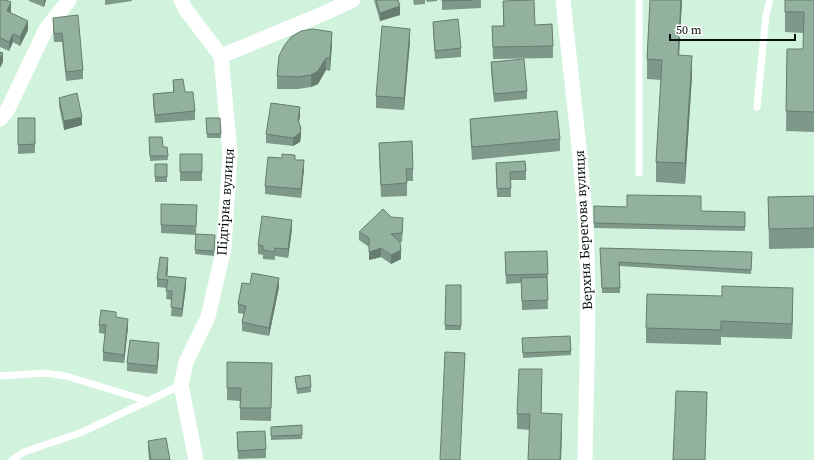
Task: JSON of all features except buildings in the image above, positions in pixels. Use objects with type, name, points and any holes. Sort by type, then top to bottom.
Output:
[{"type":"street","points":[[0,119],[7,110],[46,29],[69,0]]},
{"type":"street","points":[[181,0],[186,10],[221,56],[353,0]]},
{"type":"street","name":"Верхня Берегова вулиця","points":[[563,0],[586,230],[588,294],[585,460]]},
{"type":"street","name":"Підгірна вулиця","points":[[196,460],[181,385],[186,362],[208,317],[224,248],[230,153],[221,56]]},
{"type":"lane","points":[[639,0],[639,173]]},
{"type":"lane","points":[[757,107],[766,15],[770,0]]},
{"type":"lane","points":[[0,376],[45,373],[66,376],[148,401]]},
{"type":"lane","points":[[12,460],[24,452],[80,433],[181,385]]}]
